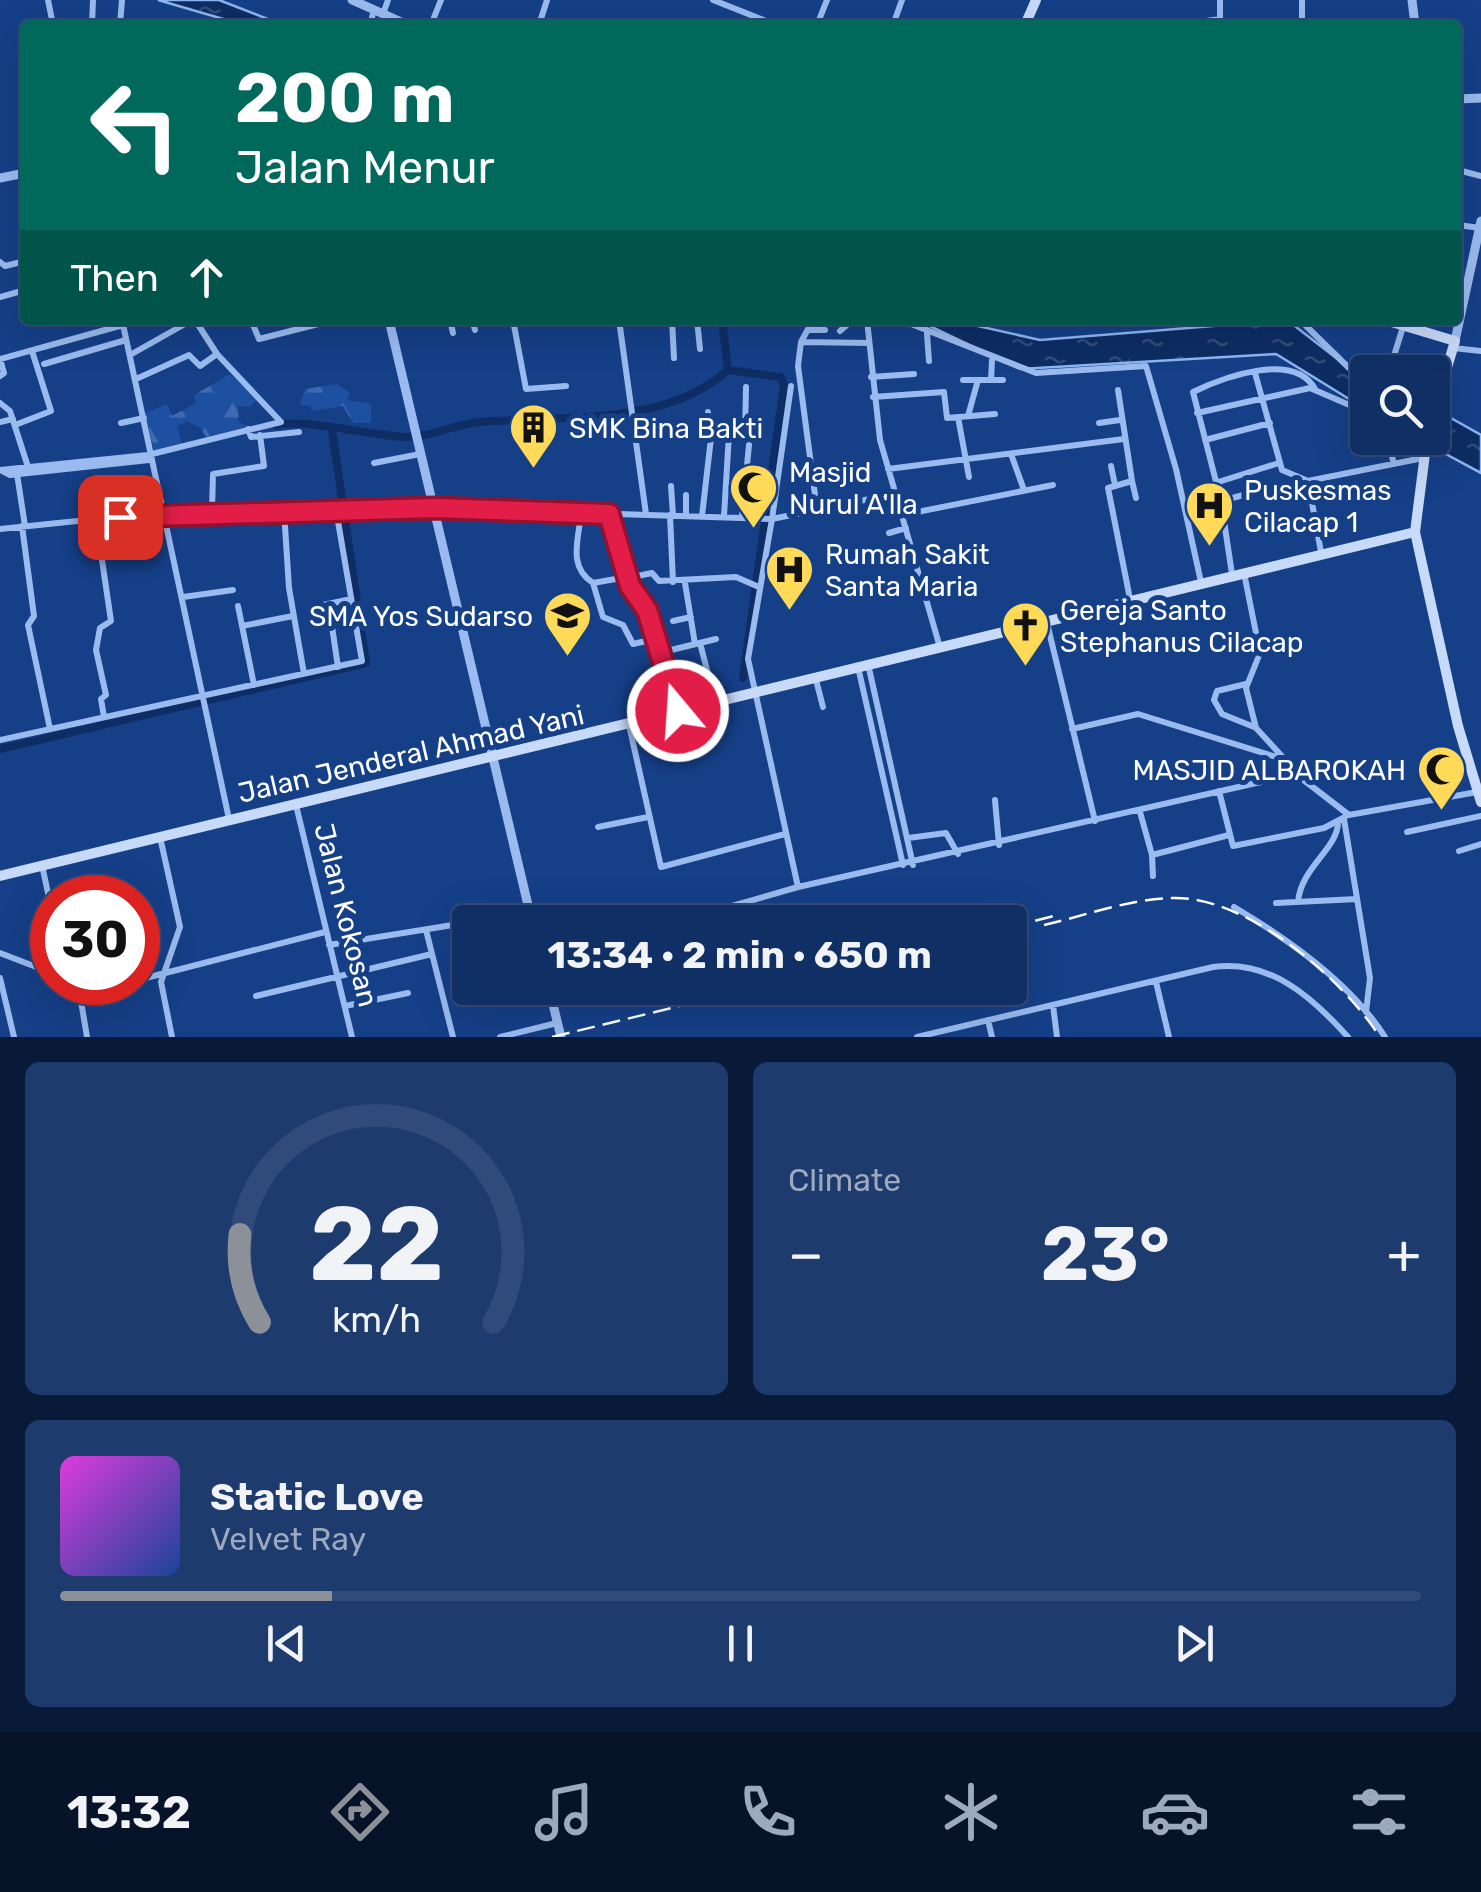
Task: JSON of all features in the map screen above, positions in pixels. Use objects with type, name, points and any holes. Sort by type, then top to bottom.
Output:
[{"type":"main road","points":[[1401,325],[1454,344],[1450,358]]},
{"type":"main road","points":[[1424,455],[1415,532],[1458,726],[1480,797]]},
{"type":"main road","name":"Jalan Jenderal Ahmad Yani","points":[[0,876],[629,725],[940,644],[1415,532]]},
{"type":"street","points":[[352,0],[397,20]]},
{"type":"street","points":[[373,20],[388,0]]},
{"type":"street","points":[[713,0],[765,20]]},
{"type":"street","points":[[1462,307],[1480,225]]},
{"type":"street","points":[[0,376],[4,373],[0,359],[113,325]]},
{"type":"street","points":[[123,325],[229,820]]},
{"type":"street","points":[[130,355],[184,325]]},
{"type":"street","points":[[196,325],[216,354],[286,425],[299,432]]},
{"type":"street","points":[[253,325],[259,339],[294,325]]},
{"type":"street","points":[[389,325],[528,905]]},
{"type":"street","points":[[451,325],[453,333]]},
{"type":"street","points":[[473,325],[474,330]]},
{"type":"street","points":[[514,325],[526,389],[566,386]]},
{"type":"street","points":[[620,325],[646,514]]},
{"type":"street","points":[[672,325],[674,358]]},
{"type":"street","points":[[698,325],[700,350]]},
{"type":"street","points":[[810,325],[802,342],[798,366],[817,510]]},
{"type":"street","points":[[840,331],[846,325]]},
{"type":"street","points":[[867,325],[873,397],[888,469],[940,644]]},
{"type":"street","points":[[910,325],[992,360],[1048,375],[1142,365],[1148,369],[1201,582]]},
{"type":"street","points":[[1305,325],[1350,368]]},
{"type":"street","points":[[1458,325],[1454,344],[1480,352]]},
{"type":"street","points":[[1394,355],[1404,326]]},
{"type":"street","points":[[808,330],[826,330]]},
{"type":"street","points":[[927,334],[928,361]]},
{"type":"street","points":[[44,364],[126,340]]},
{"type":"street","points":[[802,342],[869,342]]},
{"type":"street","points":[[0,422],[14,422],[51,410],[32,351]]},
{"type":"street","points":[[136,379],[189,355],[200,366],[216,354]]},
{"type":"street","points":[[992,360],[992,380]]},
{"type":"street","points":[[1256,728],[1247,684],[1260,653],[1193,392],[1255,373],[1294,370],[1315,389],[1350,405]]},
{"type":"street","points":[[1255,373],[1279,463],[1286,474],[1308,482],[1394,464],[1411,455]]},
{"type":"street","points":[[872,377],[914,374]]},
{"type":"street","points":[[963,380],[1003,380]]},
{"type":"street","points":[[968,416],[978,380]]},
{"type":"street","points":[[790,386],[771,519],[753,586],[748,640],[754,692],[798,887]]},
{"type":"street","points":[[710,428],[729,434],[744,432],[746,387]]},
{"type":"street","points":[[1197,413],[1315,389]]},
{"type":"street","points":[[1118,390],[1136,498]]},
{"type":"street","points":[[873,397],[944,392],[946,417],[995,414]]},
{"type":"street","points":[[0,403],[14,422],[28,467]]},
{"type":"street","points":[[702,516],[712,413]]},
{"type":"street","points":[[958,417],[969,477]]},
{"type":"street","points":[[122,423],[144,418]]},
{"type":"street","points":[[1099,423],[1120,420]]},
{"type":"street","points":[[1205,440],[1270,423]]},
{"type":"street","points":[[1,472],[17,474],[148,457],[286,425]]},
{"type":"street","points":[[249,432],[260,435],[286,425]]},
{"type":"street","points":[[724,516],[729,434]]},
{"type":"street","points":[[212,512],[213,474],[264,466],[260,435]]},
{"type":"street","points":[[888,469],[1124,439]]},
{"type":"street","points":[[742,517],[749,445]]},
{"type":"street","points":[[374,463],[420,454]]},
{"type":"street","points":[[1011,454],[1024,490]]},
{"type":"street","points":[[1392,455],[1394,464]]},
{"type":"street","points":[[1,472],[148,457]]},
{"type":"street","points":[[1216,483],[1279,463]]},
{"type":"street","points":[[1111,466],[1115,485]]},
{"type":"street","points":[[17,474],[34,616],[28,625],[50,728]]},
{"type":"street","points":[[1130,599],[1108,488],[1132,481]]},
{"type":"street","points":[[1308,482],[1321,552]]},
{"type":"street","points":[[902,515],[1053,485]]},
{"type":"street","points":[[671,486],[673,582]]},
{"type":"street","points":[[1221,501],[1252,493]]},
{"type":"street","points":[[0,529],[164,512],[355,509],[771,519],[894,494]]},
{"type":"street","points":[[686,495],[686,515]]},
{"type":"street","points":[[0,740],[206,699],[364,660],[339,510]]},
{"type":"street","points":[[284,511],[293,616],[304,674]]},
{"type":"street","points":[[581,513],[576,560],[582,576],[593,583],[604,618],[623,626],[633,644],[655,639]]},
{"type":"street","points":[[609,514],[628,578],[639,604],[647,610],[678,711]]},
{"type":"street","points":[[96,519],[111,622],[100,628],[96,648],[106,695],[101,699],[104,717]]},
{"type":"street","points":[[889,533],[906,528]]},
{"type":"street","points":[[593,583],[652,573],[659,580],[685,583],[736,577],[753,586]]},
{"type":"street","points":[[685,583],[714,701]]},
{"type":"street","points":[[183,598],[232,590]]},
{"type":"street","points":[[310,608],[351,599]]},
{"type":"street","points":[[322,605],[330,613],[338,666]]},
{"type":"street","points":[[238,606],[254,685]]},
{"type":"street","points":[[242,626],[293,616]]},
{"type":"street","points":[[673,620],[692,617]]},
{"type":"street","points":[[1046,619],[1095,822]]},
{"type":"street","points":[[659,654],[716,639]]},
{"type":"street","points":[[862,664],[913,865]]},
{"type":"street","points":[[815,675],[823,708]]},
{"type":"street","points":[[1247,684],[1217,690],[1214,700],[1222,714],[1256,728],[1343,819],[1370,978],[1366,1012]]},
{"type":"street","points":[[1072,729],[1138,714],[1289,760]]},
{"type":"street","points":[[629,725],[661,867],[785,834]]},
{"type":"street","points":[[884,755],[903,865]]},
{"type":"street","points":[[735,905],[798,887],[913,865],[1219,791],[1301,778]]},
{"type":"street","points":[[1219,791],[1232,844],[1239,845],[1343,819],[1480,797]]},
{"type":"street","points":[[995,800],[999,844]]},
{"type":"street","name":"Jalan Kokosan","points":[[296,804],[352,1037]]},
{"type":"street","points":[[1140,812],[1152,855],[1153,876]]},
{"type":"street","points":[[1408,832],[1481,816]]},
{"type":"street","points":[[598,827],[648,817]]},
{"type":"street","points":[[1298,902],[1302,879],[1334,840],[1343,819]]},
{"type":"street","points":[[908,838],[946,833],[958,854]]},
{"type":"street","points":[[1152,855],[1229,835]]},
{"type":"street","points":[[160,838],[180,926],[161,991],[172,1037]]},
{"type":"street","points":[[1459,851],[1481,844]]},
{"type":"street","points":[[42,866],[44,875]]},
{"type":"street","points":[[1276,902],[1357,899]]},
{"type":"street","points":[[1234,907],[1288,941],[1366,1012],[1385,1037]]},
{"type":"street","points":[[329,945],[452,924]]},
{"type":"street","points":[[426,930],[453,1037]]},
{"type":"street","points":[[160,975],[326,932]]},
{"type":"street","points":[[0,953],[30,965]]},
{"type":"street","points":[[256,996],[365,974],[377,965],[432,954]]},
{"type":"street","points":[[917,1037],[1228,965],[1262,970],[1313,1001],[1348,1037]]},
{"type":"street","points":[[0,978],[14,1037]]},
{"type":"street","points":[[1156,982],[1169,1037]]},
{"type":"street","points":[[345,1006],[408,994]]},
{"type":"street","points":[[81,1005],[88,1037]]},
{"type":"street","points":[[553,1005],[561,1037]]},
{"type":"street","points":[[1053,1005],[1057,1037]]},
{"type":"street","points":[[988,1020],[992,1037]]},
{"type":"street","points":[[500,1037],[558,1023]]},
{"type":"green space","points":[[230,374],[258,398],[250,407],[238,406],[239,422],[250,427],[206,437],[200,428],[187,421],[177,426],[182,444],[154,451],[145,413],[167,404],[172,416],[196,403],[194,395]]},
{"type":"green space","points":[[337,384],[350,393],[347,400],[371,404],[371,423],[353,423],[343,406],[312,411],[310,406],[300,405],[305,389]]},
{"type":"water","points":[[158,0],[219,0],[270,20],[227,20]]},
{"type":"water","points":[[928,325],[973,325],[1040,340],[1225,325],[1293,325],[1350,368],[1350,400],[1276,354],[1020,369]]},
{"type":"water","points":[[1450,418],[1481,435],[1481,473],[1448,455]]},
{"type":"waterway","points":[[277,425],[304,424],[414,437],[479,422],[576,418],[642,410],[702,389],[728,370],[723,325]]},
{"type":"waterway","points":[[728,370],[781,377],[784,385],[743,678]]},
{"type":"waterway","points":[[0,749],[366,663],[332,430]]},
{"type":"railway","points":[[1044,925],[1155,899],[1200,901],[1230,910],[1260,925],[1317,966],[1380,1037]]},
{"type":"railway","points":[[1027,923],[1054,916]]},
{"type":"railway","points":[[552,1037],[684,1005]]},
{"type":"place","name":"SMK Bina Bakti","points":[[534,470]]},
{"type":"place","name":"Masjid Nurul A'lla","points":[[754,530]]},
{"type":"place","name":"Puskesmas Cilacap 1","points":[[1209,548]]},
{"type":"place","name":"Rumah Sakit Santa Maria","points":[[790,612]]},
{"type":"place","name":"SMA Yos Sudarso","points":[[568,658]]},
{"type":"place","name":"Gereja Santo Stephanus Cilacap","points":[[1025,668]]},
{"type":"place","name":"MASJID ALBAROKAH","points":[[1441,812]]},
{"type":"route","points":[[120,517],[164,512],[434,508],[609,514],[630,586],[639,604],[647,610],[678,711]]}]
